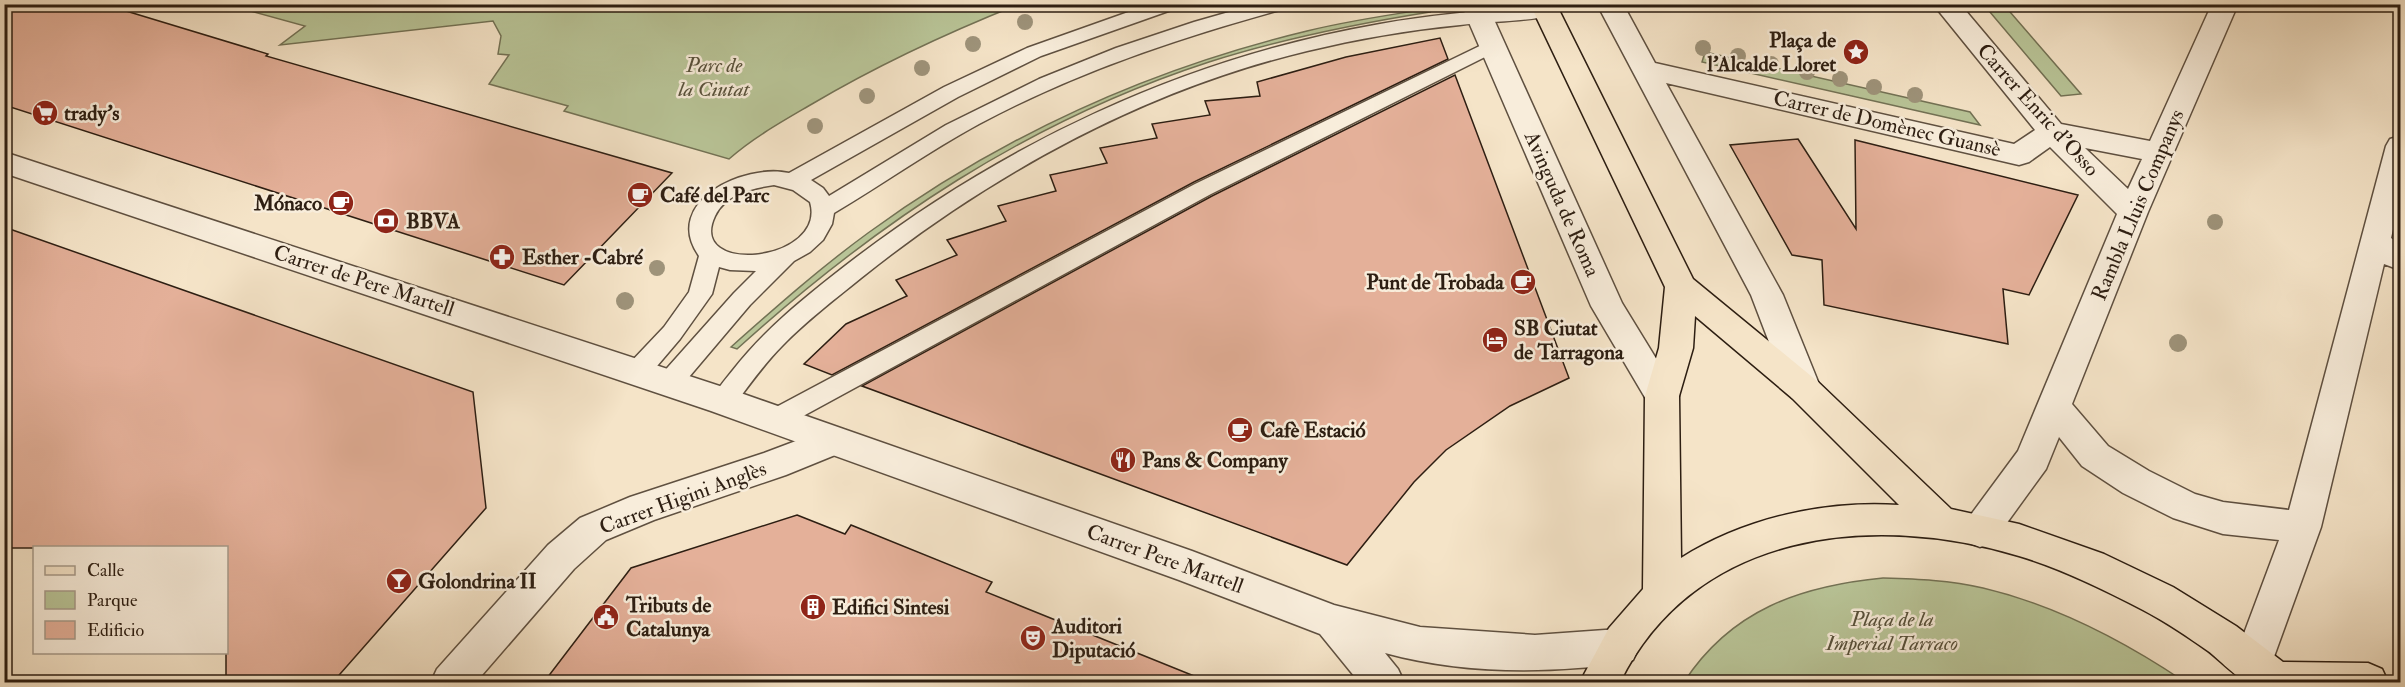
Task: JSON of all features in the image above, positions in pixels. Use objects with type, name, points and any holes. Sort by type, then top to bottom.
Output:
[{"type":"main road","points":[[1545,8],[1682,286],[1804,389],[1942,524]]},
{"type":"main road","points":[[1662,596],[1662,396],[1676,348],[1682,286]]},
{"type":"main road","points":[[1600,682],[1618,647],[1638,620],[1689,574],[1719,555],[1762,536],[1809,525],[1860,519],[1942,524],[1980,531],[2040,548],[2123,582],[2189,618],[2268,675],[2368,682]]},
{"type":"street","points":[[1610,4],[1767,295],[1804,389]]},
{"type":"street","name":"Carrer Enric d'Osso","points":[[1946,4],[2052,132],[2133,212]]},
{"type":"street","name":"Rambla Lluis Companys","points":[[1980,531],[2033,459],[2133,212],[2225,4]]},
{"type":"street","name":"Avinguda de Roma","points":[[1477,11],[1607,306],[1662,396]]},
{"type":"street","name":"Carrer de Domènec Guansè","points":[[1645,69],[2019,154],[2052,132]]},
{"type":"street","points":[[2052,132],[2159,152]]},
{"type":"street","points":[[2268,675],[2291,554],[2303,527],[2387,250],[2400,146]]},
{"type":"street","name":"Carrer de Pere Martell","points":[[4,162],[723,401]]},
{"type":"street","name":"Carrer Pere Martell","points":[[723,401],[1192,568],[1334,622],[1420,645],[1535,652],[1618,647]]},
{"type":"street","points":[[2055,407],[2095,456],[2136,482],[2187,507],[2223,518],[2303,527]]},
{"type":"street","name":"Carrer Higini Anglès","points":[[452,682],[561,557],[593,529],[643,508],[773,465],[833,441]]},
{"type":"street","points":[[1334,622],[1384,682]]},
{"type":"lane","points":[[794,180],[951,92],[1034,52],[1170,4]]},
{"type":"lane","points":[[823,209],[972,119],[1057,77],[1212,22],[1280,4]]},
{"type":"lane","points":[[723,401],[780,333],[855,270],[932,212],[1009,165],[1086,124],[1245,62],[1376,30],[1477,11],[1545,8]]},
{"type":"lane","points":[[774,420],[1203,189],[1492,46]]},
{"type":"lane","points":[[774,178],[794,180],[809,187],[819,197],[823,209],[822,222],[815,235],[803,247],[767,262],[747,265],[727,261],[711,254],[701,242],[699,227],[704,212],[716,199],[734,188],[753,181],[774,178]]},
{"type":"lane","points":[[638,372],[672,333],[700,294],[711,254]]},
{"type":"lane","points":[[669,383],[742,299],[786,256]]},
{"type":"green space","name":"Parc de la Ciutat","points":[[229,5],[1017,5],[939,38],[862,76],[769,130],[729,159],[564,111],[568,106],[489,84],[509,55],[498,54],[501,36],[493,21],[280,45],[305,26]]},
{"type":"green space","points":[[1984,5],[2004,5],[2081,94],[2061,96]]},
{"type":"green space","points":[[1428,9],[1430,12],[1318,33],[1209,62],[1142,86],[1079,114],[1017,145],[900,218],[844,259],[737,349],[731,347],[833,260],[918,198],[970,166],[1078,110],[1133,86],[1248,47],[1337,24]]},
{"type":"green space","points":[[1705,52],[1970,112],[1980,125],[1702,62]]},
{"type":"green space","name":"Plaça de la Imperial Tarraco","points":[[1883,578],[1958,583],[2010,595],[2088,626],[2138,652],[2185,682],[1684,682],[1723,636],[1770,606],[1796,595],[1823,588]]},
{"type":"building","points":[[4,4],[103,4],[268,54],[266,56],[672,173],[564,285],[4,105]]},
{"type":"building","points":[[1440,38],[1448,59],[1194,182],[832,375],[804,364],[846,324],[907,296],[896,280],[957,255],[947,240],[1006,221],[998,206],[1056,191],[1050,175],[1107,163],[1100,148],[1157,138],[1152,124],[1210,115],[1205,101],[1260,96],[1257,82],[1346,57]]},
{"type":"building","points":[[1455,75],[1569,378],[1510,406],[1446,450],[1414,482],[1347,565],[862,386],[1212,196]]},
{"type":"building","points":[[1798,139],[1856,229],[1855,140],[2078,195],[2029,295],[2003,289],[2008,344],[1824,305],[1822,260],[1792,255],[1730,145]]},
{"type":"building","points":[[4,227],[473,392],[486,508],[333,682],[226,682],[228,546],[4,548]]},
{"type":"building","name":"Edifici Sintesi","points":[[797,515],[845,534],[851,525],[992,582],[986,592],[1209,682],[544,682],[631,568]]},
{"type":"place","name":"Plaça de l'Alcalde Lloret","points":[[1856,52]]},
{"type":"place","name":"trady’s","points":[[45,113]]},
{"type":"place","name":"Café del Parc","points":[[640,195]]},
{"type":"place","name":"Mónaco","points":[[341,203]]},
{"type":"place","name":"BBVA","points":[[386,221]]},
{"type":"place","name":"Esther -Cabré","points":[[502,257]]},
{"type":"place","name":"Punt de Trobada","points":[[1523,282]]},
{"type":"place","name":"SB Ciutat de Tarragona","points":[[1495,340]]},
{"type":"place","name":"Cafè Estació","points":[[1240,430]]},
{"type":"place","name":"Pans & Company","points":[[1123,460]]},
{"type":"place","name":"Golondrina II","points":[[399,581]]},
{"type":"place","name":"Edifici Sintesi","points":[[813,607]]},
{"type":"place","name":"Tributs de Catalunya","points":[[606,617]]},
{"type":"place","name":"Auditori Diputació","points":[[1033,638]]}]
